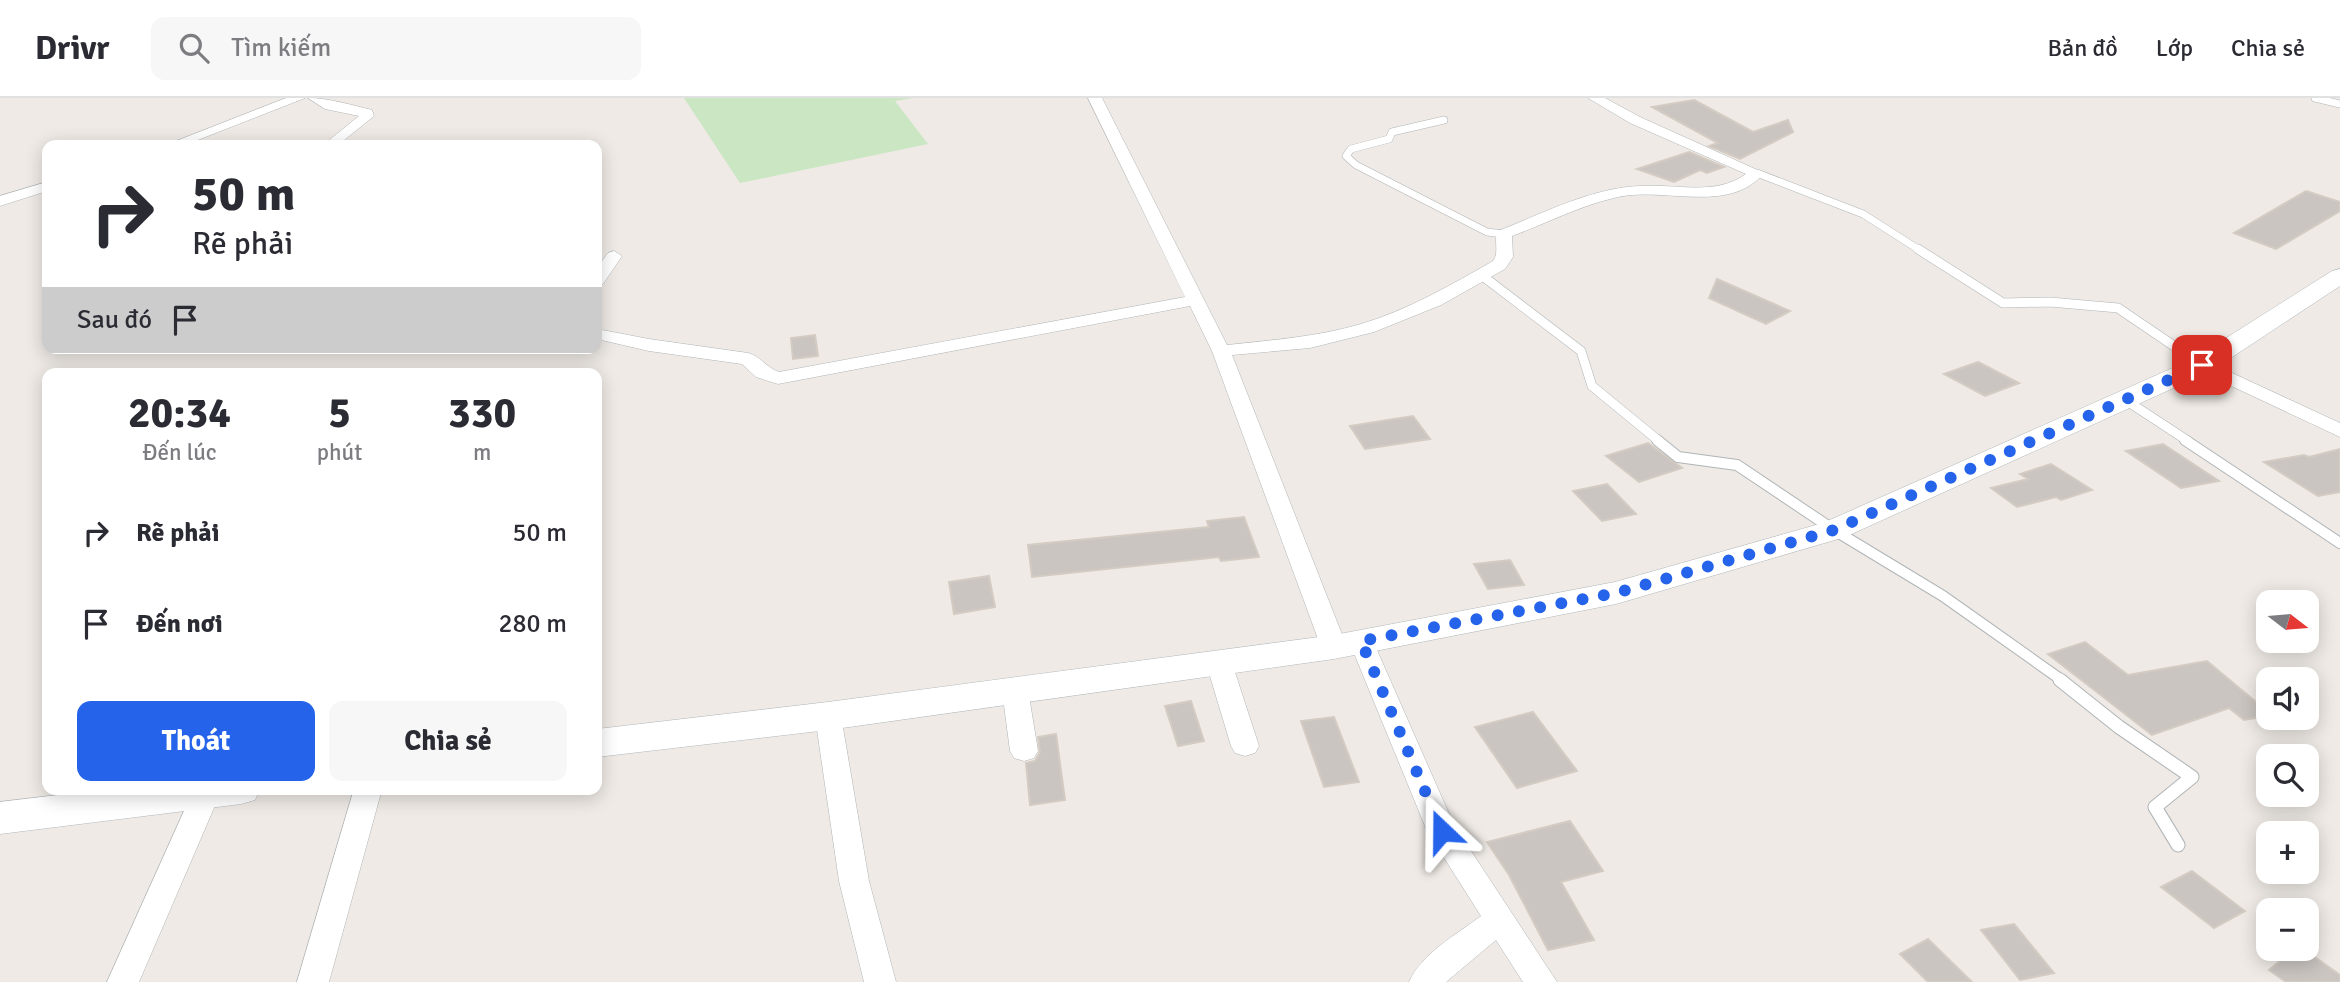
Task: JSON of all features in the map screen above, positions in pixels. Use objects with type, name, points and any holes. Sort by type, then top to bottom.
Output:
[{"type":"street","points":[[186,140],[299,98]]},
{"type":"street","points":[[315,98],[330,106],[367,113],[367,116],[336,140]]},
{"type":"street","points":[[1095,98],[1221,351],[1348,644],[1442,831],[1541,982]]},
{"type":"street","points":[[1595,98],[1635,120],[1757,173]]},
{"type":"street","points":[[1221,351],[1310,342],[1368,328],[1435,301],[1499,265],[1505,257],[1504,234],[1612,193],[1643,190],[1698,193],[1738,187],[1757,173]]},
{"type":"street","points":[[0,201],[42,188]]},
{"type":"street","points":[[602,274],[614,256]]},
{"type":"street","points":[[602,742],[828,716],[1348,644],[1616,593],[1834,530],[2202,365],[2340,276]]},
{"type":"street","points":[[602,335],[649,345],[748,359],[763,373],[778,378],[1195,300]]},
{"type":"street","points":[[2202,365],[2340,431]]},
{"type":"street","points":[[1219,663],[1245,746]]},
{"type":"street","points":[[1015,690],[1024,751]]},
{"type":"street","points":[[828,716],[854,881],[880,982]]},
{"type":"street","points":[[0,818],[197,795]]},
{"type":"street","points":[[123,982],[221,795]]},
{"type":"street","points":[[313,982],[366,795]]},
{"type":"street","points":[[1424,982],[1445,961],[1500,919]]},
{"type":"lane","points":[[2315,98],[2340,104]]},
{"type":"lane","points":[[1444,120],[1392,132],[1389,139],[1351,149],[1346,156],[1356,165],[1487,232],[1504,234]]},
{"type":"lane","points":[[1757,173],[1863,214],[2003,303],[2050,302],[2118,308],[2202,365]]},
{"type":"lane","points":[[1480,274],[1581,351],[1591,386],[1678,457],[1737,465],[1834,530],[1943,596],[2192,777],[2155,807],[2178,845]]},
{"type":"lane","points":[[2124,399],[2340,543]]},
{"type":"green space","points":[[684,98],[913,98],[895,101],[928,144],[740,183]]},
{"type":"building","points":[[1694,100],[1753,132],[1788,120],[1793,132],[1740,159],[1709,146],[1718,143],[1652,107]]},
{"type":"building","points":[[1689,152],[1724,167],[1707,173],[1700,170],[1674,182],[1637,169]]},
{"type":"building","points":[[2306,191],[2340,202],[2340,211],[2276,249],[2234,233]]},
{"type":"building","points":[[1717,279],[1790,311],[1766,324],[1709,298]]},
{"type":"building","points":[[815,335],[818,356],[793,359],[791,338]]},
{"type":"building","points":[[1978,362],[2019,383],[1985,396],[1944,374]]},
{"type":"building","points":[[1413,416],[1430,439],[1365,449],[1350,426]]},
{"type":"building","points":[[1648,443],[1682,468],[1639,482],[1606,456]]},
{"type":"building","points":[[2163,444],[2219,481],[2181,488],[2126,451]]},
{"type":"building","points":[[2340,449],[2340,492],[2318,496],[2264,462],[2304,455],[2309,457]]},
{"type":"building","points":[[2051,464],[2092,490],[2061,500],[2056,497],[2017,507],[1991,488],[2028,479],[2020,474]]},
{"type":"building","points":[[1607,484],[1636,514],[1602,521],[1573,491]]},
{"type":"building","points":[[1244,517],[1259,557],[1221,561],[1219,557],[1032,577],[1028,545],[1209,527],[1207,521]]},
{"type":"building","points":[[1510,560],[1524,585],[1488,589],[1474,564]]},
{"type":"building","points":[[989,576],[995,607],[954,614],[949,582]]},
{"type":"building","points":[[2085,642],[2128,675],[2207,661],[2256,702],[2256,718],[2244,720],[2229,708],[2152,735],[2048,654]]},
{"type":"building","points":[[1191,701],[1204,741],[1178,746],[1165,706]]},
{"type":"building","points":[[1533,712],[1577,771],[1517,788],[1475,727]]},
{"type":"building","points":[[1334,717],[1359,782],[1324,787],[1301,721]]},
{"type":"building","points":[[1056,734],[1065,800],[1030,805],[1026,763],[1035,761],[1040,752],[1038,737]]},
{"type":"building","points":[[1570,821],[1603,871],[1561,882],[1594,940],[1548,950],[1509,875],[1487,842]]},
{"type":"building","points":[[2192,871],[2245,911],[2214,928],[2161,887]]},
{"type":"building","points":[[2014,924],[2054,973],[2020,980],[1981,930]]},
{"type":"building","points":[[1928,939],[1972,982],[1928,982],[1900,954]]},
{"type":"building","points":[[2319,960],[2340,975],[2340,982],[2286,982],[2269,970],[2280,961]]},
{"type":"route","points":[[1442,831],[1361,641],[1616,593],[1834,530],[2202,365]]}]
